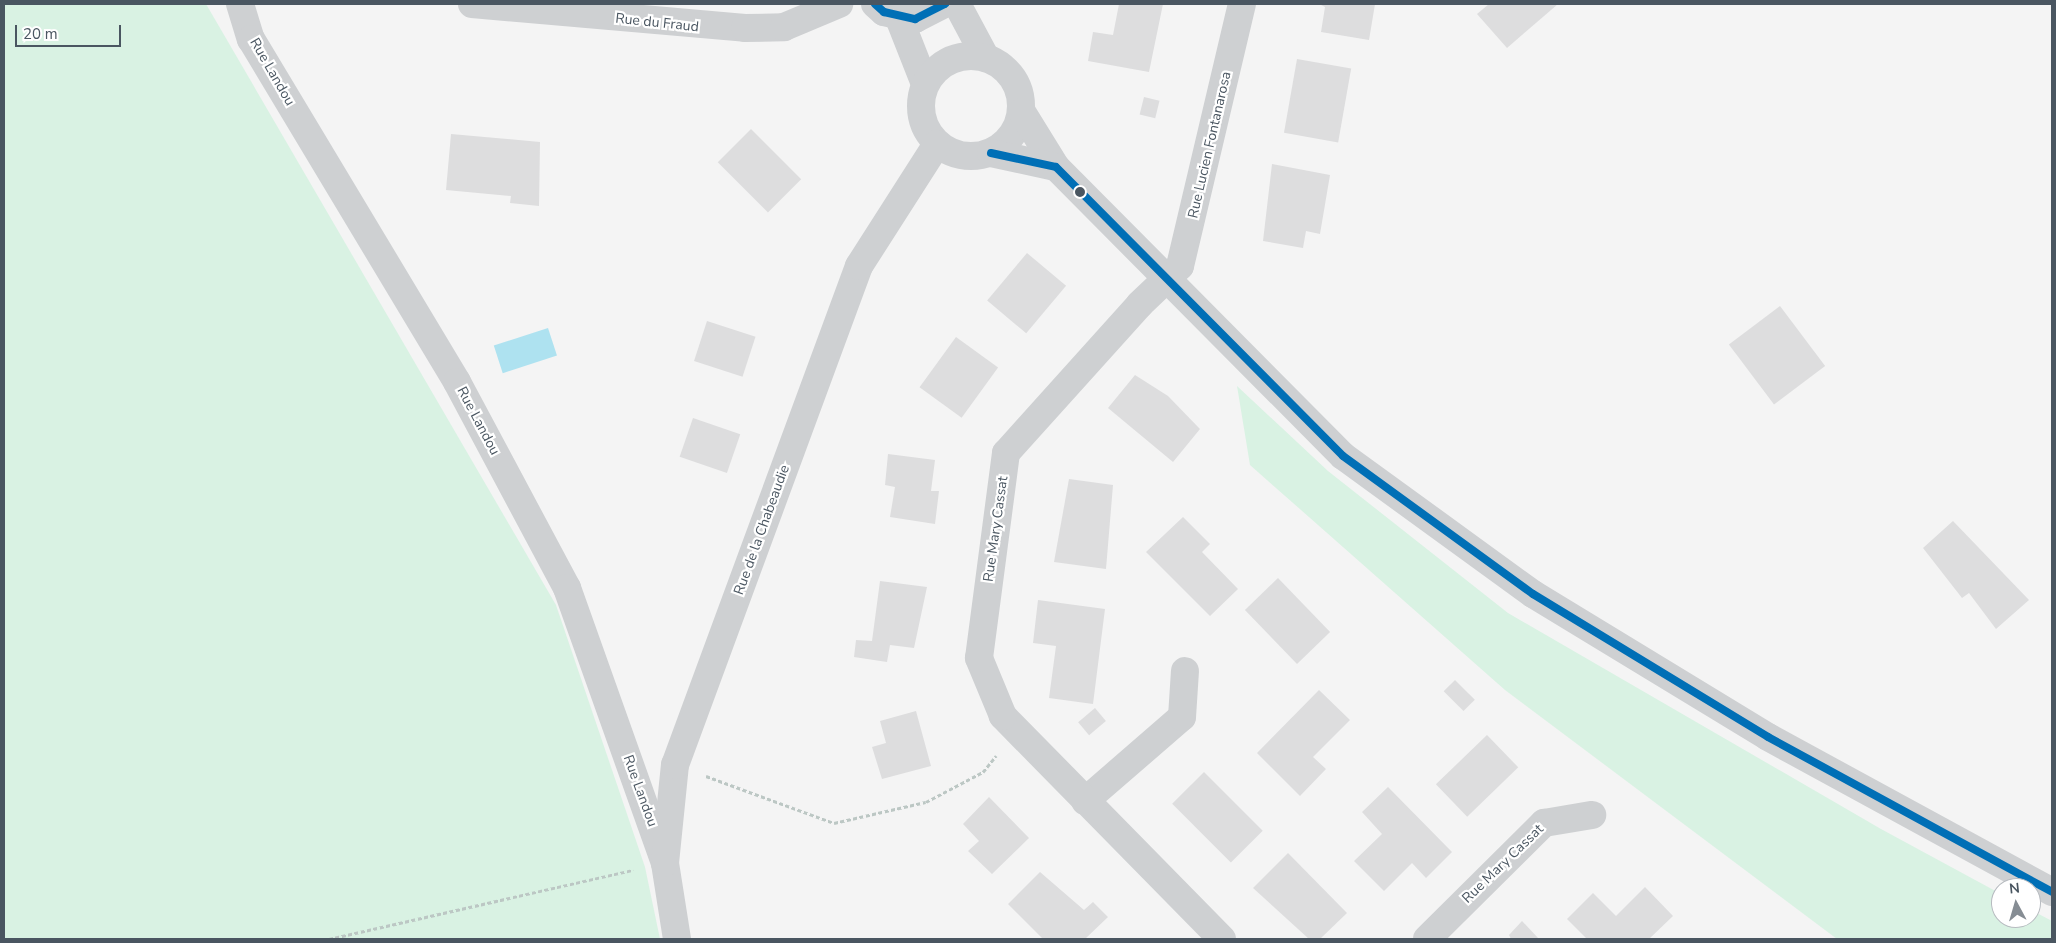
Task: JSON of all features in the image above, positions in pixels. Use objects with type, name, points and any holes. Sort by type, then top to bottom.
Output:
[{"type":"street","name":"Rue Landou","points":[[240,4],[251,38],[457,382],[567,588],[665,863]]},
{"type":"street","name":"Rue du Fraud","points":[[472,4],[737,28],[784,27],[839,4]]},
{"type":"street","points":[[875,4],[899,18],[930,15],[945,4]]},
{"type":"street","points":[[957,4],[986,58],[1014,78],[1022,112],[1056,167],[1165,280],[1343,456],[1533,594],[1768,737],[2052,892]]},
{"type":"street","name":"Rue Lucien Fontanarosa","points":[[1165,280],[1186,252],[1242,4]]},
{"type":"street","points":[[899,18],[925,84],[921,116],[937,144],[962,156],[990,153],[1056,167]]},
{"type":"street","points":[[925,84],[951,60],[986,58]]},
{"type":"street","points":[[990,153],[1015,132],[1022,112]]},
{"type":"street","name":"Rue de la Chabeaudie","points":[[677,939],[665,863],[675,764],[859,266],[937,144]]},
{"type":"street","name":"Rue Mary Cassat","points":[[1165,280],[1006,453],[979,658],[1003,716],[1222,939]]},
{"type":"street","points":[[1085,801],[1182,716],[1185,671]]},
{"type":"street","name":"Rue Mary Cassat","points":[[1427,939],[1544,823],[1592,815]]},
{"type":"path","points":[[675,764],[834,823],[926,802],[983,772],[1016,730]]},
{"type":"path","points":[[328,939],[665,863]]},
{"type":"green space","points":[[4,4],[206,4],[556,605],[645,867],[660,939],[4,939]]},
{"type":"green space","points":[[1237,386],[1328,471],[1508,613],[1881,829],[1991,889],[1991,928],[2041,928],[2041,915],[2052,921],[2052,939],[1837,939],[1505,690],[1250,465]]},
{"type":"water","points":[[548,328],[557,356],[503,373],[494,346]]},
{"type":"building","points":[[1119,4],[1163,4],[1149,72],[1088,61],[1093,32],[1113,35]]},
{"type":"building","points":[[1319,4],[1375,4],[1369,40],[1321,32],[1325,7]]},
{"type":"building","points":[[1489,4],[1558,4],[1507,48],[1477,14]]},
{"type":"building","points":[[1297,59],[1351,69],[1338,142],[1284,133]]},
{"type":"building","points":[[1144,97],[1160,101],[1155,118],[1140,114]]},
{"type":"building","points":[[751,129],[801,179],[768,212],[718,162]]},
{"type":"building","points":[[451,134],[540,142],[539,206],[510,203],[511,196],[446,190]]},
{"type":"building","points":[[1272,164],[1330,175],[1320,234],[1306,231],[1303,248],[1263,241]]},
{"type":"building","points":[[1027,253],[1066,286],[1026,333],[987,300]]},
{"type":"building","points":[[1780,306],[1825,366],[1774,404],[1729,345]]},
{"type":"building","points":[[707,321],[756,337],[743,377],[694,361]]},
{"type":"building","points":[[956,337],[998,368],[962,418],[920,387]]},
{"type":"building","points":[[1135,375],[1168,396],[1200,429],[1173,462],[1108,408]]},
{"type":"building","points":[[693,418],[740,434],[727,473],[680,457]]},
{"type":"building","points":[[888,454],[935,460],[931,491],[939,491],[935,524],[890,517],[895,487],[885,485]]},
{"type":"building","points":[[1069,479],[1113,485],[1106,569],[1054,562]]},
{"type":"building","points":[[1183,517],[1210,544],[1202,552],[1238,589],[1210,616],[1146,552]]},
{"type":"building","points":[[1953,521],[2029,600],[1996,629],[1969,593],[1962,598],[1923,548]]},
{"type":"building","points":[[1278,578],[1330,632],[1297,664],[1245,610]]},
{"type":"building","points":[[880,581],[927,587],[914,648],[890,645],[887,662],[854,657],[856,640],[872,641]]},
{"type":"building","points":[[1038,600],[1105,609],[1093,704],[1049,698],[1056,646],[1033,643]]},
{"type":"building","points":[[1455,680],[1475,700],[1463,711],[1444,691]]},
{"type":"building","points":[[1319,690],[1350,720],[1313,757],[1326,769],[1300,796],[1257,753]]},
{"type":"building","points":[[1095,708],[1106,721],[1089,735],[1078,722]]},
{"type":"building","points":[[916,711],[931,766],[882,779],[872,747],[886,743],[880,721]]},
{"type":"building","points":[[1487,735],[1518,767],[1467,817],[1436,784]]},
{"type":"building","points":[[1204,772],[1263,831],[1231,863],[1172,804]]},
{"type":"building","points":[[1388,787],[1452,852],[1426,878],[1412,863],[1384,891],[1354,861],[1382,834],[1362,812]]},
{"type":"building","points":[[989,797],[1029,838],[992,874],[968,851],[979,841],[963,824]]},
{"type":"building","points":[[1288,853],[1347,913],[1320,939],[1309,939],[1253,888]]},
{"type":"building","points":[[1040,872],[1084,910],[1093,902],[1108,917],[1085,939],[1043,939],[1008,904]]},
{"type":"building","points":[[1645,887],[1673,916],[1649,939],[1587,939],[1567,919],[1593,893],[1616,916]]},
{"type":"building","points":[[1522,921],[1539,939],[1511,939],[1509,935]]},
{"type":"transit line","points":[[875,4],[884,12],[915,19],[945,4]]},
{"type":"transit line","points":[[991,153],[1056,167],[1343,456],[1533,594],[1768,737],[2052,892]]}]
